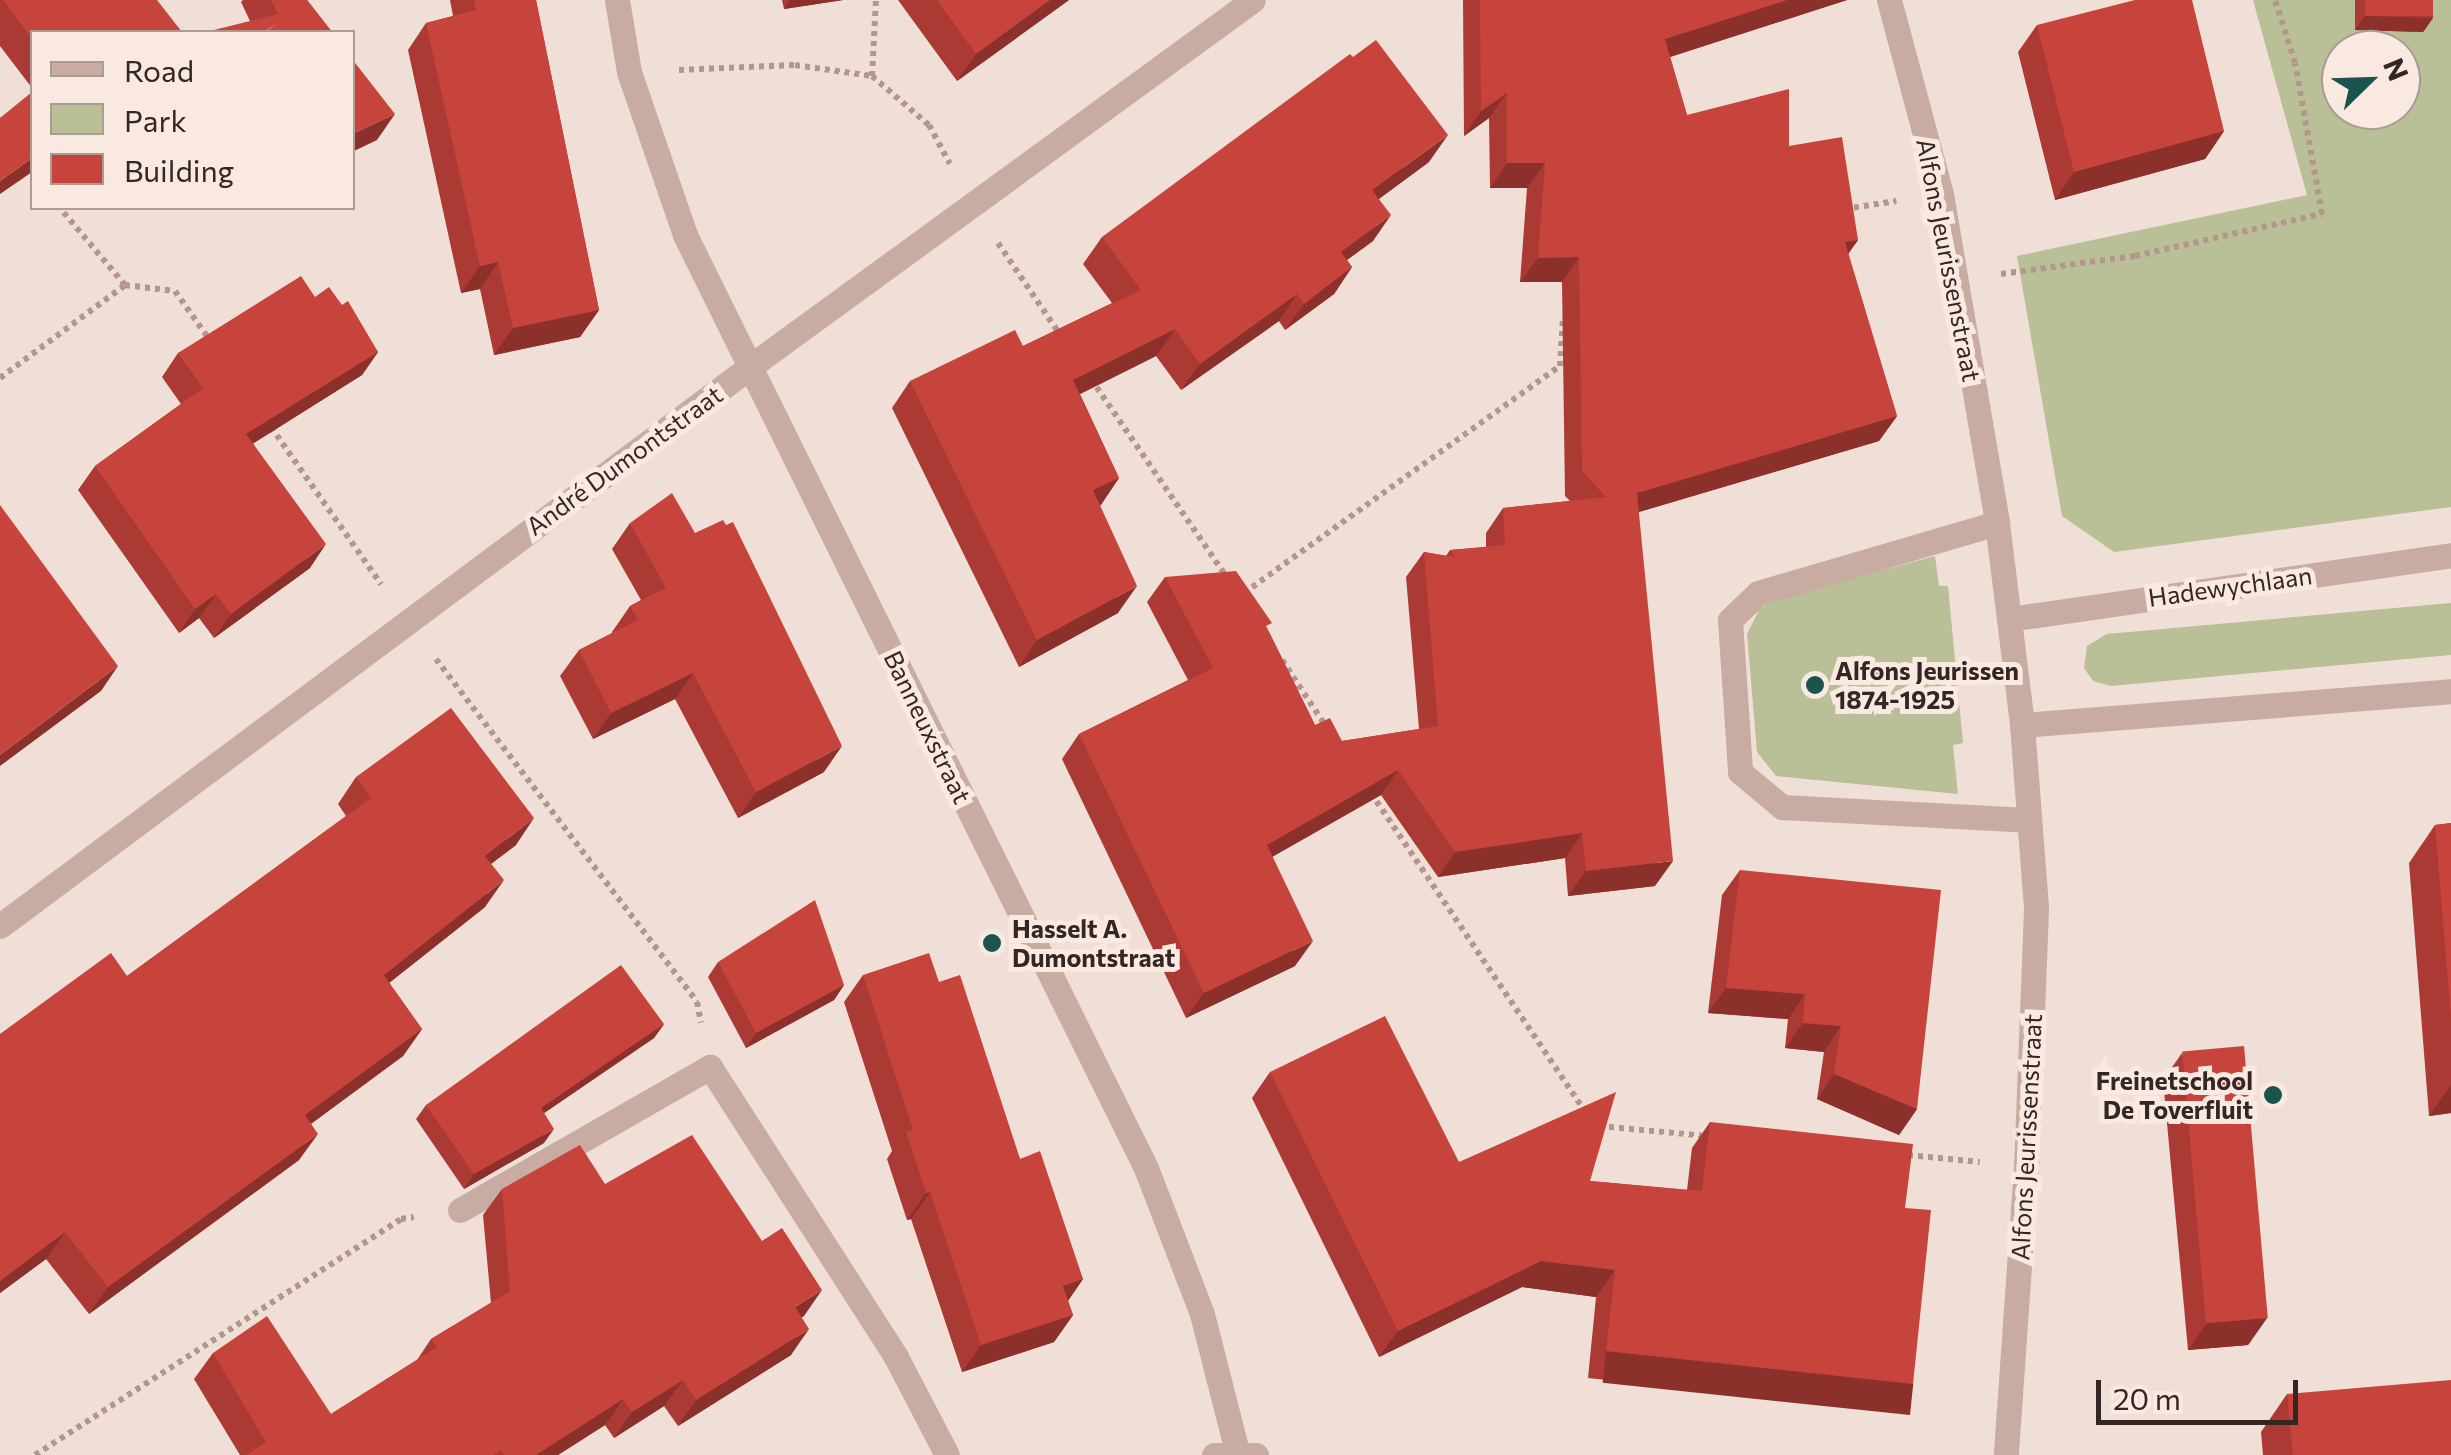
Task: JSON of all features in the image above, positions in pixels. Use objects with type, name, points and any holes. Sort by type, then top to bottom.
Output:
[{"type":"street","name":"Banneuxstraat","points":[[617,0],[629,72],[685,235],[1146,1168],[1202,1314],[1236,1454]]},
{"type":"street","name":"André Dumontstraat","points":[[0,926],[407,620],[1253,0]]},
{"type":"street","name":"Alfons Jeurissenstraat","points":[[1889,0],[1941,194],[1998,523],[2022,725],[2036,908],[2026,1166],[2006,1455]]},
{"type":"street","points":[[1998,523],[1758,592],[1730,620],[1740,772],[1782,806],[2028,820]]},
{"type":"street","name":"Hadewychlaan","points":[[2009,620],[2451,555]]},
{"type":"street","points":[[2022,725],[2451,690]]},
{"type":"street","points":[[460,1210],[710,1067],[896,1357],[947,1455]]},
{"type":"path","points":[[872,76],[876,0]]},
{"type":"path","points":[[1955,275],[2025,273],[2136,256],[2322,214],[2295,64],[2275,0]]},
{"type":"path","points":[[629,72],[795,65],[872,76],[929,126],[972,205],[1072,352]]},
{"type":"path","points":[[1843,209],[1941,194]]},
{"type":"path","points":[[62,210],[125,285],[175,291],[219,354]]},
{"type":"path","points":[[0,378],[125,285]]},
{"type":"path","points":[[1239,596],[1560,366],[1563,308]]},
{"type":"path","points":[[1084,368],[1228,580]]},
{"type":"path","points":[[264,416],[407,620],[696,1002],[710,1067]]},
{"type":"path","points":[[1272,646],[1328,728]]},
{"type":"path","points":[[1361,778],[1595,1125],[1712,1136]]},
{"type":"path","points":[[1889,1153],[2026,1166]]},
{"type":"path","points":[[35,1455],[401,1219],[460,1210]]},
{"type":"green space","points":[[2253,0],[2451,0],[2451,507],[2114,552],[2062,516],[2017,256],[2307,195]]},
{"type":"green space","points":[[1935,556],[1939,586],[1948,586],[1963,743],[1953,745],[1958,794],[1776,776],[1757,752],[1747,634],[1759,610],[1772,600]]},
{"type":"green space","points":[[2451,603],[2451,655],[2111,686],[2093,681],[2084,668],[2087,646],[2107,634]]},
{"type":"building","points":[[3,0],[157,0],[180,30],[30,30],[30,36]]},
{"type":"building","points":[[271,0],[307,0],[330,30],[268,30],[281,21],[267,30],[214,30],[278,14]]},
{"type":"building","points":[[474,0],[536,0],[599,310],[513,328],[498,262],[480,266],[426,23],[476,10]]},
{"type":"building","points":[[937,0],[1050,0],[976,54]]},
{"type":"building","points":[[1480,0],[1787,0],[1665,39],[1687,115],[1789,89],[1789,146],[1842,137],[1858,240],[1845,242],[1897,416],[1637,493],[1673,861],[1586,871],[1582,833],[1455,852],[1398,770],[1267,845],[1313,941],[1204,993],[1079,734],[1213,668],[1165,577],[1236,571],[1272,623],[1266,626],[1315,725],[1330,718],[1342,741],[1438,726],[1424,552],[1455,557],[1450,550],[1505,545],[1503,508],[1606,497],[1582,471],[1579,257],[1538,258],[1545,163],[1507,163],[1507,93],[1481,111]]},
{"type":"building","points":[[2135,0],[2192,0],[2224,131],[2074,172],[2037,25]]},
{"type":"building","points":[[2365,0],[2433,0],[2433,16],[2365,16]]},
{"type":"building","points":[[1376,40],[1448,135],[1372,190],[1391,215],[1341,252],[1352,267],[1304,304],[1297,294],[1200,364],[1175,329],[1073,380],[1119,478],[1093,490],[1137,586],[1037,640],[910,381],[1015,330],[1023,346],[1141,290],[1102,237],[1350,54],[1353,57]]},
{"type":"building","points":[[355,63],[395,114],[355,133]]},
{"type":"building","points":[[30,94],[30,159],[0,181],[0,118]]},
{"type":"building","points":[[301,276],[315,297],[329,287],[342,305],[348,301],[378,352],[246,434],[326,544],[231,614],[216,594],[195,609],[95,466],[203,388],[178,353]]},
{"type":"building","points":[[672,493],[695,533],[723,520],[726,525],[733,522],[842,746],[756,792],[693,673],[611,713],[579,650],[638,620],[630,606],[666,588],[630,523]]},
{"type":"building","points":[[0,505],[118,666],[0,755]]},
{"type":"building","points":[[451,708],[534,818],[485,856],[504,880],[384,975],[422,1029],[305,1115],[318,1134],[108,1287],[65,1232],[0,1281],[0,1034],[111,953],[127,976],[371,798],[356,777]]},
{"type":"building","points":[[2451,823],[2451,1018],[2435,825]]},
{"type":"building","points":[[1740,870],[1941,890],[1917,1109],[1834,1074],[1841,1026],[1803,1023],[1805,994],[1726,988]]},
{"type":"building","points":[[815,900],[844,985],[756,1033],[718,962]]},
{"type":"building","points":[[929,953],[939,982],[960,975],[1020,1159],[1040,1151],[1083,1279],[1063,1286],[1073,1315],[981,1345],[906,1132],[913,1130],[863,975]]},
{"type":"building","points":[[621,965],[664,1024],[541,1108],[554,1129],[474,1174],[426,1105]]},
{"type":"building","points":[[1385,1016],[1459,1162],[1616,1092],[1590,1181],[1702,1191],[1710,1122],[1913,1144],[1905,1208],[1931,1210],[1913,1384],[1606,1351],[1615,1270],[1541,1261],[1398,1331],[1270,1072]]},
{"type":"building","points":[[2244,1046],[2268,1318],[2206,1323],[2182,1051]]},
{"type":"building","points":[[692,1135],[762,1241],[782,1228],[822,1290],[795,1307],[809,1329],[696,1400],[683,1380],[632,1412],[623,1399],[536,1455],[504,1455],[501,1450],[493,1455],[246,1455],[266,1442],[213,1353],[267,1316],[331,1414],[437,1347],[431,1339],[510,1291],[502,1189],[580,1145],[605,1184]]},
{"type":"building","points":[[2451,1380],[2451,1455],[2293,1455],[2287,1394]]},
{"type":"place","name":"Alfons Jeurissen 1874-1925","points":[[1815,685]]},
{"type":"place","name":"Hasselt A. Dumontstraat","points":[[992,943]]},
{"type":"place","name":"Freinetschool De Toverfluit","points":[[2273,1095]]}]
